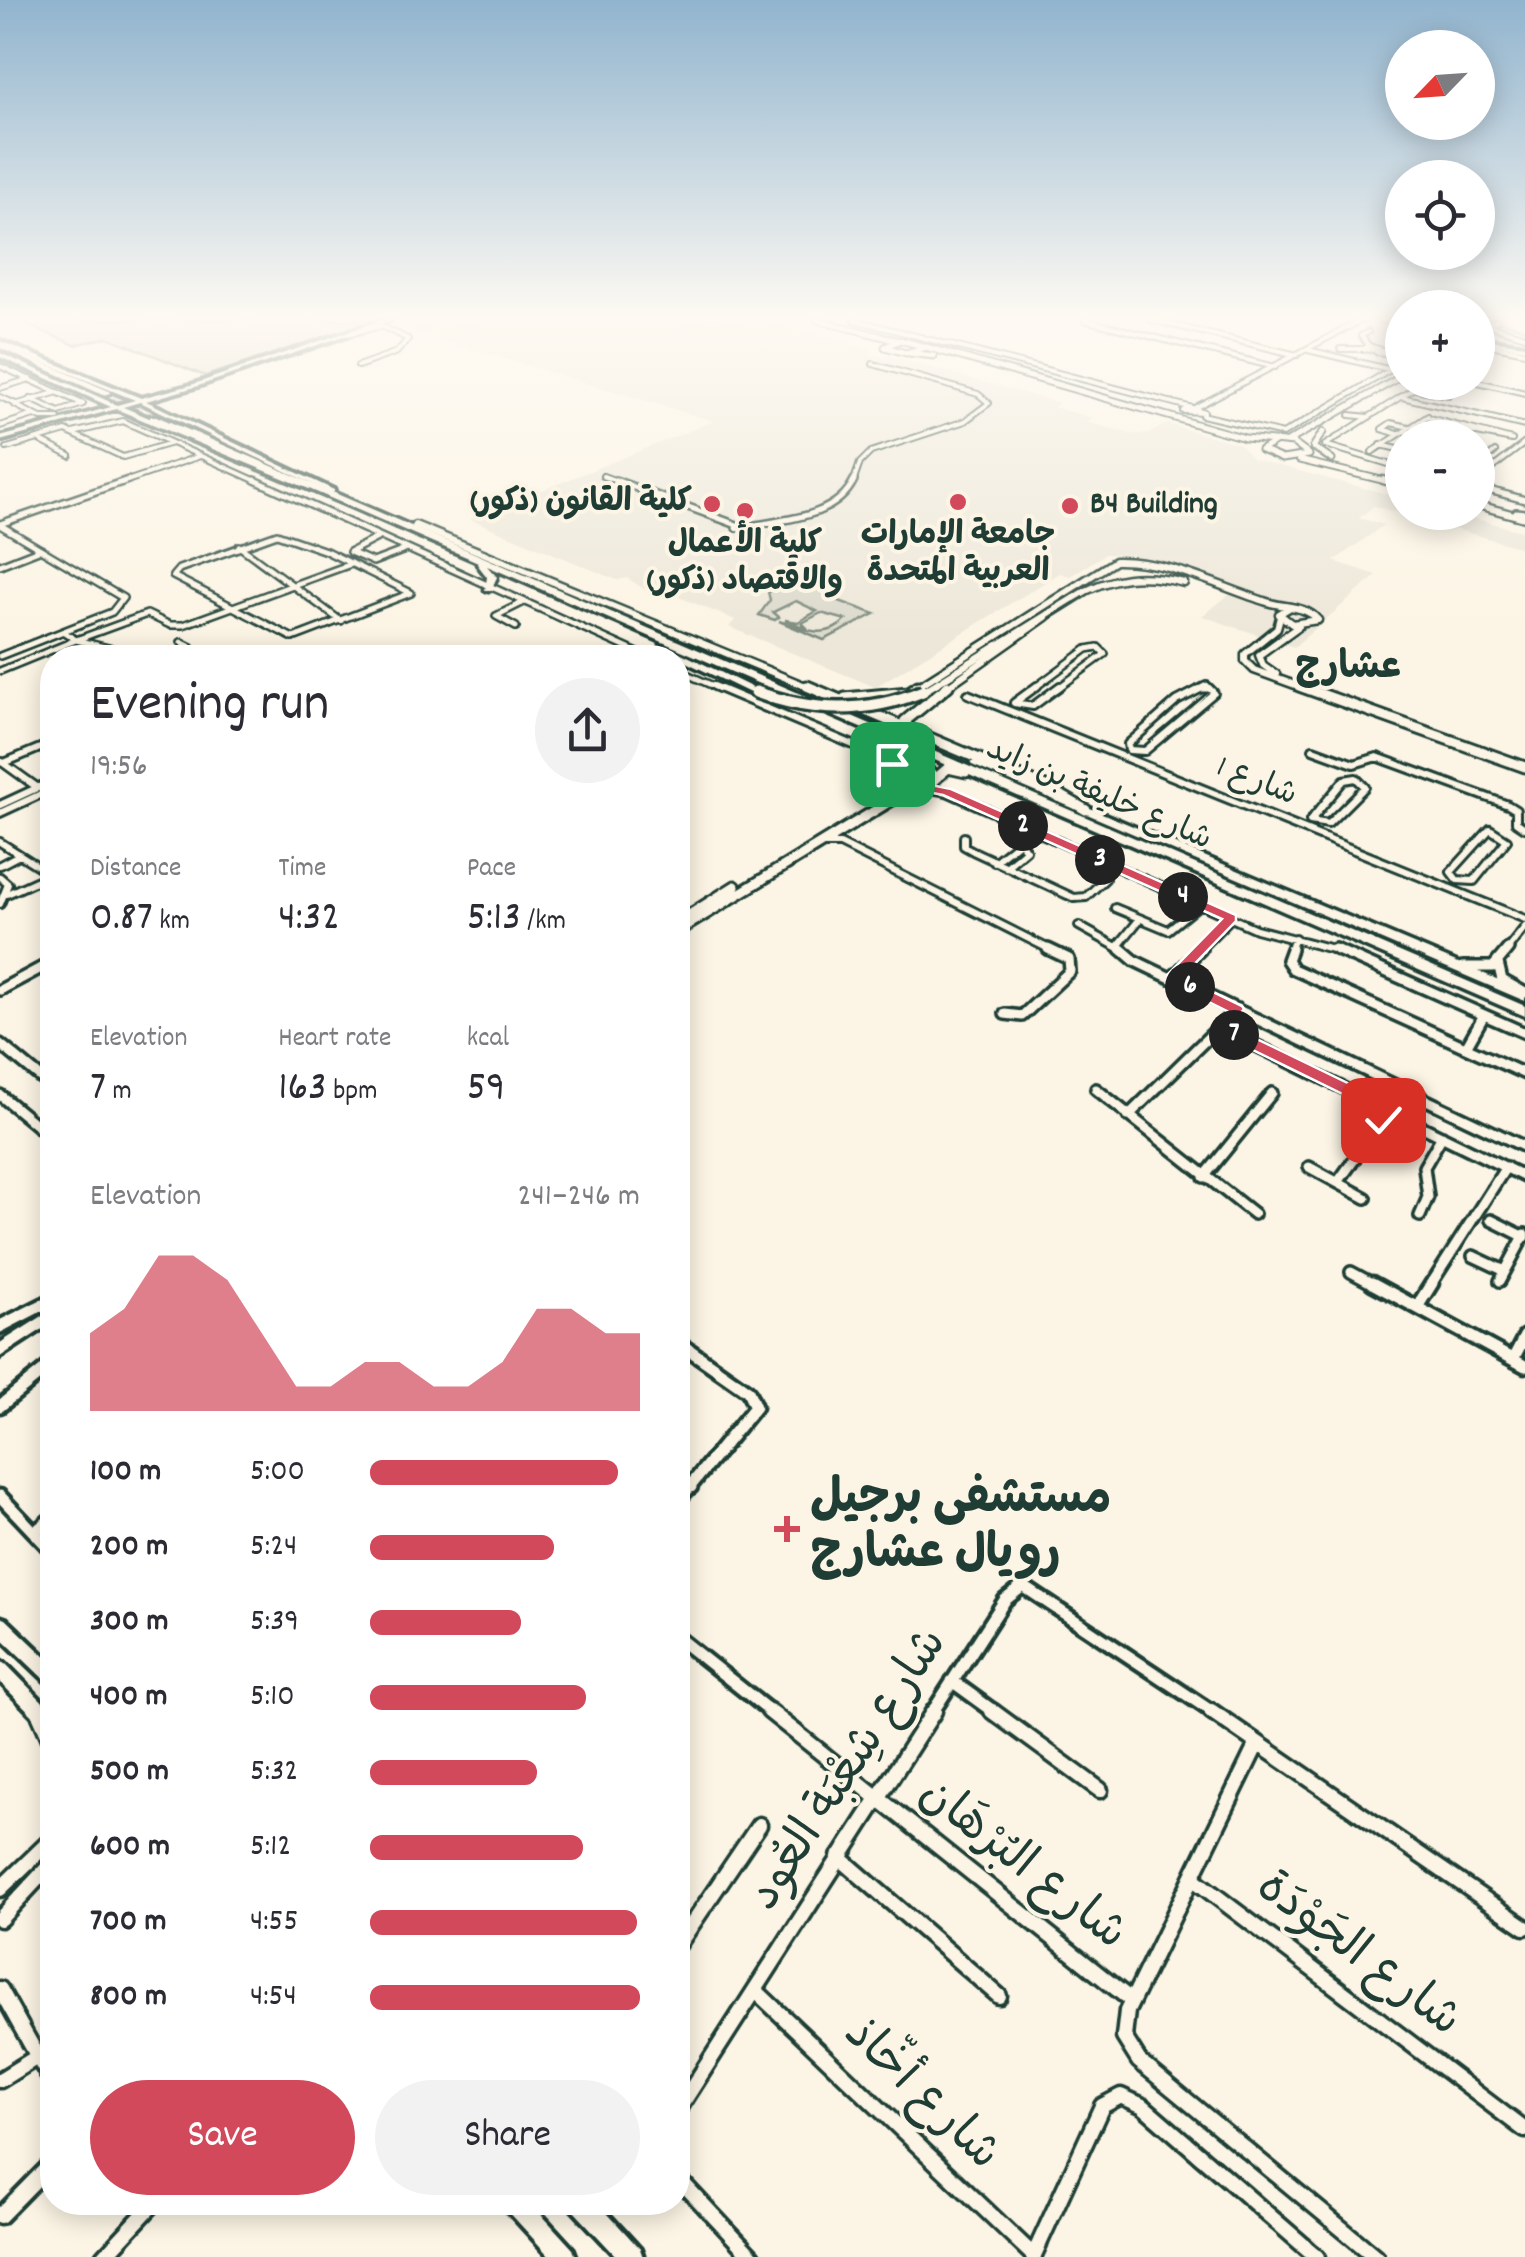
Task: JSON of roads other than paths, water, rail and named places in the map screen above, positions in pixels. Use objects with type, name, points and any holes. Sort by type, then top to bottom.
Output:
[{"type":"highway","name":"شارع خليفة بن زايد","points":[[182,425],[377,515],[680,645]]},
{"type":"highway","name":"شارع خليفة بن زايد","points":[[183,425],[1525,995]]},
{"type":"highway","points":[[458,550],[487,567],[492,577],[488,588]]},
{"type":"highway","points":[[514,574],[660,645]]},
{"type":"highway","points":[[690,660],[787,703],[845,709],[889,704],[924,692],[1081,593]]},
{"type":"highway","name":"شارع خليفة بن زايد","points":[[690,649],[1525,1011]]},
{"type":"main road","points":[[0,436],[27,425]]},
{"type":"main road","points":[[0,436],[39,425]]},
{"type":"main road","points":[[175,425],[377,515]]},
{"type":"main road","points":[[194,425],[332,491]]},
{"type":"main road","points":[[0,1330],[40,1307]]},
{"type":"main road","points":[[0,1348],[40,1323]]},
{"type":"main road","points":[[2,1625],[40,1663]]},
{"type":"main road","points":[[0,1670],[38,1708]]},
{"type":"main road","points":[[527,2215],[565,2257]]},
{"type":"main road","points":[[593,2215],[632,2257]]},
{"type":"street","points":[[6,448],[98,425]]},
{"type":"street","points":[[131,425],[619,645]]},
{"type":"street","points":[[603,476],[750,526],[837,502],[851,487],[858,462],[866,455],[893,441],[955,425]]},
{"type":"street","points":[[1177,425],[1270,456],[1385,479]]},
{"type":"street","points":[[1200,425],[1279,442],[1385,477]]},
{"type":"street","points":[[1246,425],[1280,434],[1302,425]]},
{"type":"street","points":[[1261,450],[1320,425]]},
{"type":"street","points":[[1295,460],[1328,425]]},
{"type":"street","points":[[1351,425],[1326,444],[1385,457]]},
{"type":"street","points":[[1385,426],[1385,430]]},
{"type":"street","points":[[1236,435],[1283,439],[1314,430]]},
{"type":"street","points":[[73,432],[125,457],[172,443]]},
{"type":"street","points":[[1322,432],[1312,444],[1314,450],[1350,466]]},
{"type":"street","points":[[36,439],[70,456]]},
{"type":"street","points":[[1372,452],[1385,443]]},
{"type":"street","points":[[1495,467],[1525,443]]},
{"type":"street","points":[[1382,445],[1385,448]]},
{"type":"street","points":[[0,524],[200,456]]},
{"type":"street","points":[[1495,492],[1525,500]]},
{"type":"street","points":[[1495,507],[1523,514]]},
{"type":"street","points":[[0,524],[123,598],[112,612],[0,656]]},
{"type":"street","points":[[415,525],[817,689],[1050,789],[1086,810]]},
{"type":"street","points":[[278,534],[351,564],[412,593],[290,638],[173,574],[278,534]]},
{"type":"street","points":[[378,538],[350,552],[372,562],[405,550]]},
{"type":"street","points":[[239,546],[342,621]]},
{"type":"street","points":[[0,565],[41,549]]},
{"type":"street","points":[[1035,609],[1057,587],[1109,556],[1130,556],[1184,576]]},
{"type":"street","points":[[1046,602],[1111,558],[1134,558],[1174,571]]},
{"type":"street","points":[[914,709],[893,704],[1115,560],[1140,561],[1317,617],[1316,622],[1288,630],[1261,652],[1259,659],[1266,668],[1525,764]]},
{"type":"street","points":[[1035,609],[1121,562],[1184,576]]},
{"type":"street","points":[[64,645],[142,614],[152,614],[178,626],[351,564]]},
{"type":"street","points":[[910,729],[906,718],[914,709],[1081,593],[1111,579],[1142,576],[1216,594],[1304,625]]},
{"type":"street","points":[[1216,594],[1217,590],[1246,596]]},
{"type":"street","points":[[516,627],[496,616],[522,603]]},
{"type":"street","points":[[1289,608],[1279,616],[1277,628],[1245,654],[1245,662],[1257,672],[1525,764]]},
{"type":"street","points":[[64,632],[96,645]]},
{"type":"street","points":[[181,642],[188,645]]},
{"type":"street","points":[[1089,648],[1105,650],[1068,680],[1033,706],[1015,709],[1014,700],[1089,648]]},
{"type":"street","points":[[0,671],[40,655]]},
{"type":"street","points":[[1052,674],[1068,680]]},
{"type":"street","points":[[690,675],[892,764],[907,773],[918,787],[947,792],[1270,934],[1338,950],[1525,1033]]},
{"type":"street","points":[[1198,687],[1214,690],[1145,751],[1128,754],[1128,744],[1162,716],[1198,687]]},
{"type":"street","points":[[817,689],[860,699],[909,692]]},
{"type":"street","name":"شارع 1","points":[[968,694],[1128,754],[1525,919]]},
{"type":"street","points":[[1162,716],[1179,722]]},
{"type":"street","points":[[690,914],[926,762],[926,756],[890,735]]},
{"type":"street","points":[[2,762],[40,748]]},
{"type":"street","points":[[1313,749],[1354,764],[1377,757],[1508,805],[1516,810],[1517,824],[1525,828]]},
{"type":"street","points":[[2,762],[38,788]]},
{"type":"street","points":[[690,924],[834,833],[951,768],[998,784]]},
{"type":"street","points":[[907,773],[929,771],[947,792]]},
{"type":"street","points":[[1345,779],[1362,780],[1366,787],[1328,824],[1311,828],[1309,817],[1330,795],[1345,779]]},
{"type":"street","points":[[0,805],[38,788]]},
{"type":"street","points":[[0,813],[40,795]]},
{"type":"street","points":[[1330,795],[1350,802]]},
{"type":"street","points":[[994,862],[1033,831]]},
{"type":"street","points":[[1484,831],[1500,832],[1507,840],[1494,857],[1474,881],[1459,881],[1451,872],[1484,831]]},
{"type":"street","points":[[834,833],[840,844]]},
{"type":"street","points":[[964,837],[964,846],[1077,898],[1086,897],[1105,879]]},
{"type":"street","points":[[0,842],[40,868]]},
{"type":"street","points":[[1006,867],[1026,850],[1019,842]]},
{"type":"street","points":[[812,848],[840,844],[1070,959],[1070,971],[1022,1016],[1005,1014]]},
{"type":"street","points":[[1471,848],[1494,857]]},
{"type":"street","points":[[0,865],[19,855]]},
{"type":"street","points":[[0,877],[8,884],[0,904]]},
{"type":"street","points":[[7,894],[40,880]]},
{"type":"street","points":[[1452,890],[1459,881]]},
{"type":"street","points":[[1115,908],[1158,928],[1173,929],[1200,904]]},
{"type":"street","points":[[1172,978],[1231,918]]},
{"type":"street","points":[[1118,946],[1139,920]]},
{"type":"street","points":[[1079,926],[1118,946],[1135,962],[1525,1147]]},
{"type":"street","points":[[1432,956],[1477,970],[1498,964],[1525,927]]},
{"type":"street","points":[[1295,938],[1287,960],[1292,969],[1525,1074]]},
{"type":"street","points":[[1498,964],[1502,980],[1525,995]]},
{"type":"street","points":[[0,990],[40,968]]},
{"type":"street","points":[[1128,1116],[1237,1009]]},
{"type":"street","points":[[1466,1047],[1484,1014]]},
{"type":"street","points":[[1220,1028],[1525,1177]]},
{"type":"street","points":[[0,1044],[40,1077]]},
{"type":"street","points":[[1096,1089],[1254,1214]]},
{"type":"street","points":[[1204,1176],[1272,1093]]},
{"type":"street","points":[[0,1095],[38,1126]]},
{"type":"street","points":[[1410,1120],[1424,1098]]},
{"type":"street","points":[[1338,1182],[1390,1110]]},
{"type":"street","points":[[1420,1216],[1428,1197],[1424,1167],[1442,1136]]},
{"type":"street","points":[[1309,1167],[1366,1198]]},
{"type":"street","points":[[1417,1306],[1506,1167]]},
{"type":"street","points":[[1473,1256],[1502,1276],[1525,1236],[1490,1220]]},
{"type":"street","points":[[1351,1272],[1525,1366]]},
{"type":"street","points":[[1513,1359],[1525,1336]]},
{"type":"street","points":[[690,1350],[748,1391],[754,1403],[752,1416],[691,1486]]},
{"type":"street","points":[[0,1406],[40,1374]]},
{"type":"street","points":[[0,1496],[40,1538]]},
{"type":"street","points":[[35,1532],[40,1528]]},
{"type":"street","name":"شارع شِعْبَة العُود","points":[[690,2091],[874,1798],[1008,1596],[1027,1587],[1525,1927]]},
{"type":"street","name":"شارع البُرْهَان","points":[[690,1648],[1132,2002]]},
{"type":"street","points":[[952,1681],[1100,1790]]},
{"type":"street","points":[[38,1708],[40,1713]]},
{"type":"street","points":[[1257,1744],[1132,2002],[1124,2030],[1134,2056],[1376,2257]]},
{"type":"street","points":[[690,1927],[759,1825]]},
{"type":"street","points":[[12,1902],[1,1889],[40,1851]]},
{"type":"street","points":[[840,1857],[999,1996]]},
{"type":"street","points":[[0,1919],[40,1874]]},
{"type":"street","name":"شارع الجَوْدَة","points":[[1192,1878],[1525,2130]]},
{"type":"street","points":[[0,1989],[40,2062]]},
{"type":"street","name":"شارع أخّاذ","points":[[755,1990],[1033,2256]]},
{"type":"street","points":[[0,2080],[37,2057]]},
{"type":"street","points":[[1033,2256],[1098,2113],[1108,2101],[1121,2096],[1143,2106],[1317,2257]]},
{"type":"street","points":[[0,2216],[40,2175]]},
{"type":"street","points":[[690,2191],[752,2257]]},
{"type":"street","points":[[104,2257],[142,2215]]},
{"type":"place","name":"جامعة الإمارات العربية المتحدة","points":[[958,502]]},
{"type":"place","name":"كلية القانون (ذكور)","points":[[712,504]]},
{"type":"place","name":"B4 Building","points":[[1070,506]]},
{"type":"place","name":"كلية الأعمال والاقتصاد (ذكور)","points":[[745,511]]},
{"type":"place","name":"مستشفى برجيل رويال عشارج","points":[[787,1529]]},
{"type":"district","name":"عشارج","points":[[1348,669]]}]
